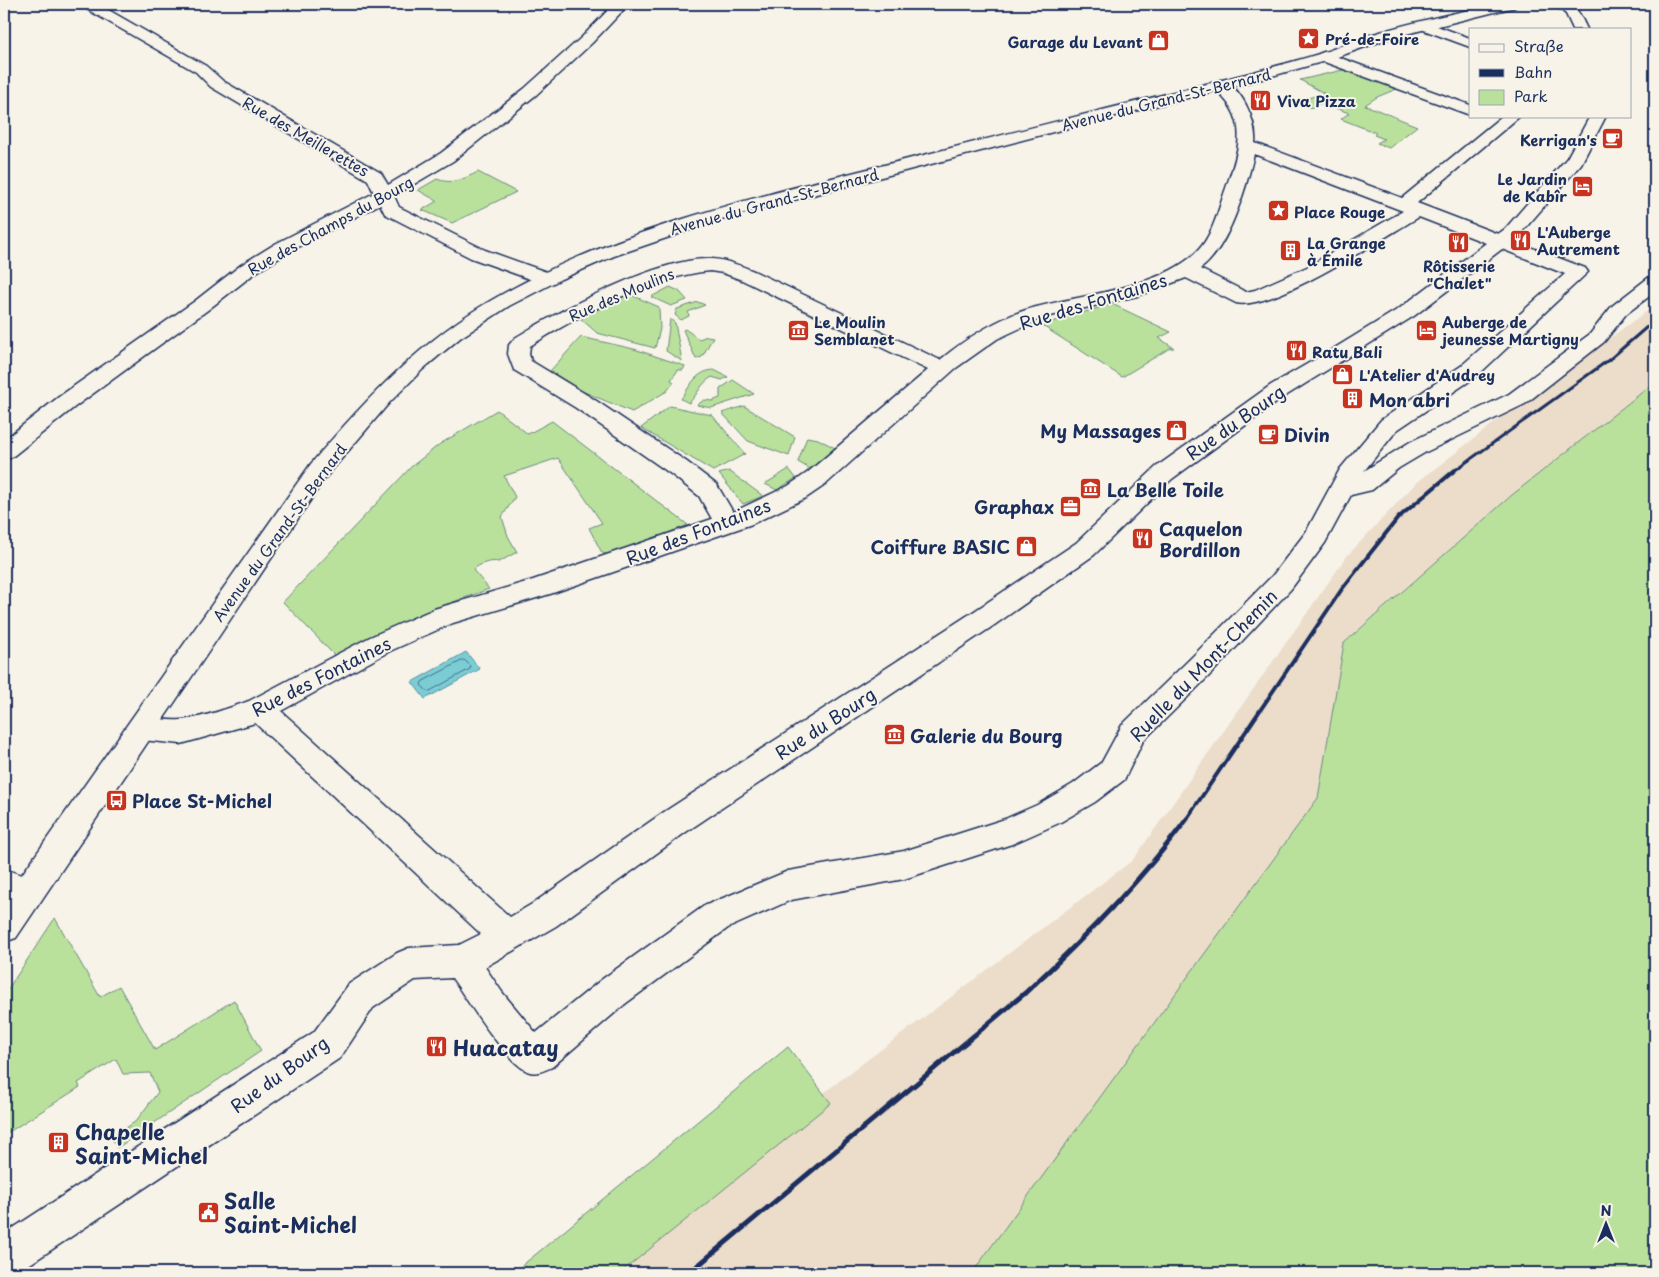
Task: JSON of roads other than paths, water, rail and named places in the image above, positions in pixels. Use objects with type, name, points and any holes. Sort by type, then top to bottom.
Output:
[{"type":"street","name":"Rue des Meillerettes","points":[[88,4],[201,69],[217,84],[375,177],[392,210],[478,254],[545,278]]},
{"type":"street","name":"Rue des Champs du Bourg","points":[[4,452],[68,401],[202,305],[248,269],[282,248],[383,195],[447,157],[530,92],[587,40],[622,4]]},
{"type":"street","name":"Avenue du Grand-St-Bernard","points":[[1385,35],[1420,18],[1476,4]]},
{"type":"street","name":"Avenue du Grand-St-Bernard","points":[[5,923],[16,888],[142,728],[318,471],[365,415],[410,369],[446,339],[476,318],[545,278],[583,260],[703,218],[1220,85],[1324,56],[1385,35],[1510,4]]},
{"type":"street","points":[[1561,4],[1572,12],[1580,28]]},
{"type":"street","points":[[1426,26],[1469,43]]},
{"type":"street","points":[[1324,56],[1469,110]]},
{"type":"street","name":"Rue des Fontaines","points":[[142,728],[181,732],[234,718],[259,709],[380,644],[444,616],[616,562],[754,514],[797,492],[816,479],[942,369],[984,339],[1034,315],[1151,284],[1187,270],[1208,251],[1222,223],[1248,146],[1248,129],[1242,110],[1233,96],[1220,85]]},
{"type":"street","name":"Rue du Bourg","points":[[4,1258],[328,1044],[361,996],[409,964],[461,961],[544,915],[675,822],[983,620],[1059,565],[1085,549],[1164,473],[1279,390],[1341,354],[1407,312],[1512,233],[1574,160],[1597,118]]},
{"type":"street","points":[[1187,270],[1243,299],[1261,295],[1314,270],[1411,208],[1508,120]]},
{"type":"street","points":[[1248,146],[1500,242]]},
{"type":"street","name":"Ruelle du Mont-Chemin","points":[[461,961],[490,1004],[528,1051],[531,1054],[539,1054],[613,992],[724,913],[788,886],[904,865],[1012,830],[1048,814],[1084,792],[1112,771],[1132,733],[1202,665],[1282,582],[1316,537],[1348,475],[1389,425],[1469,371],[1499,343],[1526,322],[1578,272],[1500,242]]},
{"type":"street","name":"Rue des Moulins","points":[[727,523],[708,491],[698,482],[584,404],[522,365],[518,348],[522,342],[535,333],[576,312],[680,268],[711,266],[734,270],[848,322],[942,369]]},
{"type":"street","points":[[1342,489],[1363,484],[1391,463],[1418,447],[1517,399],[1597,338],[1619,310],[1655,282]]},
{"type":"street","points":[[259,709],[328,774],[508,936]]},
{"type":"water","points":[[466,652],[480,669],[425,699],[412,682]]},
{"type":"railway","points":[[1454,471],[1610,359],[1655,320]]},
{"type":"railway","points":[[1186,820],[1342,589],[1398,518],[1455,470]]},
{"type":"railway","points":[[689,1273],[1025,993],[1110,910],[1150,866],[1187,819]]},
{"type":"place","name":"Pré-de-Foire","points":[[1309,38]]},
{"type":"place","name":"Garage du Levant","points":[[1159,41]]},
{"type":"place","name":"Viva Pizza","points":[[1261,100]]},
{"type":"place","name":"Kerrigan's","points":[[1613,139]]},
{"type":"place","name":"Le Jardin de Kabîr","points":[[1583,187]]},
{"type":"place","name":"Place Rouge","points":[[1278,211]]},
{"type":"place","name":"L'Auberge Autrement","points":[[1521,240]]},
{"type":"place","name":"Rôtisserie \"Chalet\"","points":[[1459,242]]},
{"type":"place","name":"La Grange à Émile","points":[[1291,251]]},
{"type":"place","name":"Le Moulin Semblanet","points":[[798,330]]},
{"type":"place","name":"Auberge de jeunesse Martigny","points":[[1426,330]]},
{"type":"place","name":"Ratu Bali","points":[[1296,351]]},
{"type":"place","name":"L'Atelier d'Audrey","points":[[1343,374]]},
{"type":"place","name":"Mon abri","points":[[1353,399]]},
{"type":"place","name":"My Massages","points":[[1177,430]]},
{"type":"place","name":"Divin","points":[[1268,434]]},
{"type":"place","name":"La Belle Toile","points":[[1091,489]]},
{"type":"place","name":"Graphax","points":[[1070,506]]},
{"type":"place","name":"Caquelon Bordillon","points":[[1143,538]]},
{"type":"place","name":"Coiffure BASIC","points":[[1026,546]]},
{"type":"place","name":"Galerie du Bourg","points":[[894,735]]},
{"type":"place","name":"Place St-Michel","points":[[116,800]]},
{"type":"place","name":"Huacatay","points":[[437,1047]]},
{"type":"place","name":"Chapelle Saint-Michel","points":[[59,1143]]},
{"type":"place","name":"Salle Saint-Michel","points":[[208,1212]]}]
